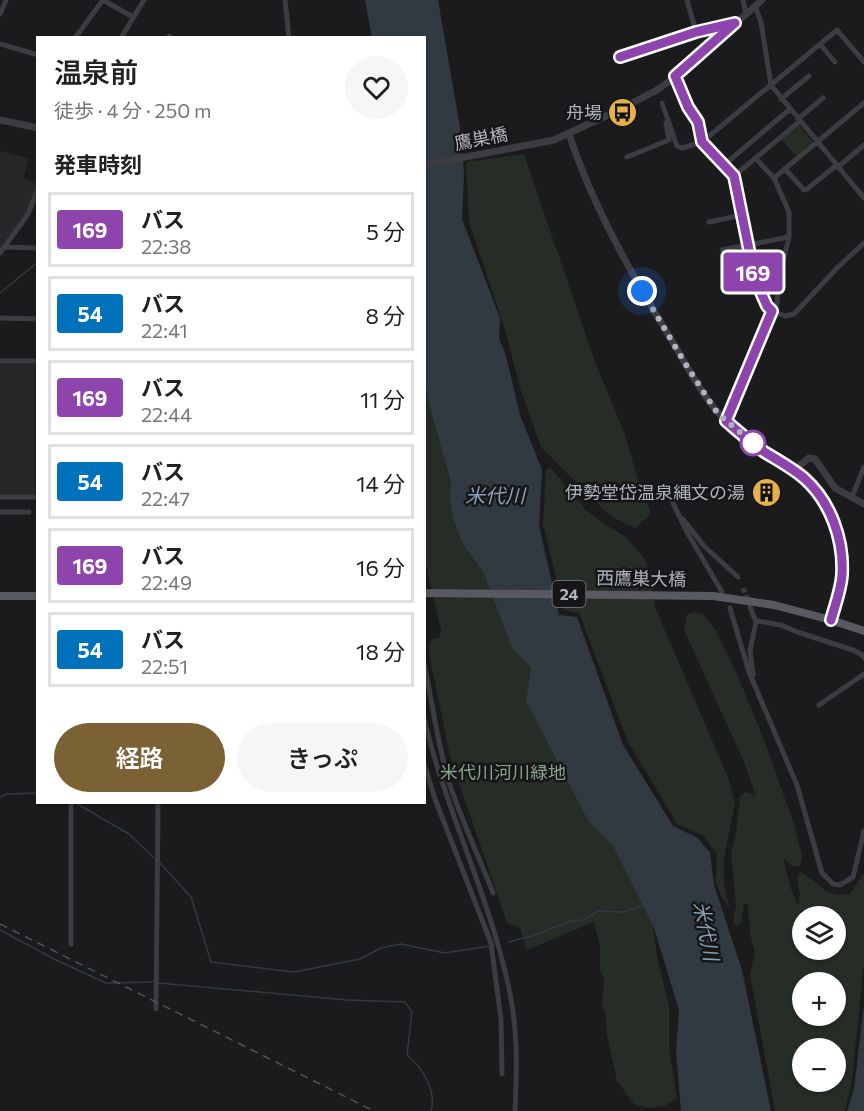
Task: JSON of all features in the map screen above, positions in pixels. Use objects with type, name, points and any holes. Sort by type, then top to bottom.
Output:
[{"type":"main road","name":"西鷹巣大橋","points":[[426,593],[713,596],[774,605],[831,620]]},
{"type":"main road","points":[[0,596],[36,596]]},
{"type":"main road","name":"24","points":[[831,620],[864,631]]},
{"type":"street","points":[[0,14],[6,0]]},
{"type":"street","points":[[76,36],[103,0],[133,17]]},
{"type":"street","points":[[122,36],[144,0]]},
{"type":"street","points":[[285,0],[289,36]]},
{"type":"street","points":[[687,0],[696,32]]},
{"type":"street","points":[[743,0],[746,14]]},
{"type":"street","points":[[759,2],[771,85],[864,198]]},
{"type":"street","name":"鷹巣橋","points":[[426,165],[543,142],[569,134],[657,90],[759,2]]},
{"type":"street","points":[[620,57],[696,32],[735,23]]},
{"type":"street","points":[[657,90],[676,146],[682,148],[702,142],[837,30],[864,62]]},
{"type":"street","points":[[0,44],[36,54]]},
{"type":"street","points":[[820,44],[835,62]]},
{"type":"street","points":[[675,76],[688,107],[698,122],[702,142],[734,176],[753,274],[767,306],[772,311],[785,316],[794,314],[864,243]]},
{"type":"street","points":[[781,99],[808,76]]},
{"type":"street","points":[[734,176],[823,98]]},
{"type":"street","points":[[627,157],[669,140],[662,103]]},
{"type":"street","points":[[774,178],[864,103]]},
{"type":"street","points":[[724,165],[790,109]]},
{"type":"street","points":[[0,120],[36,128]]},
{"type":"street","points":[[569,134],[598,210],[688,368],[726,421],[765,452],[794,470],[818,493],[832,517],[842,554],[842,576],[831,620]]},
{"type":"street","points":[[785,169],[804,190],[864,145]]},
{"type":"street","points":[[726,421],[777,303],[781,268],[789,237],[789,212],[774,178],[755,158]]},
{"type":"street","points":[[0,253],[28,214],[36,194]]},
{"type":"street","points":[[709,222],[742,214]]},
{"type":"street","points":[[722,250],[789,237]]},
{"type":"street","points":[[5,247],[36,248]]},
{"type":"street","points":[[753,274],[781,268]]},
{"type":"street","points":[[0,318],[36,319]]},
{"type":"street","points":[[0,361],[36,361]]},
{"type":"street","points":[[794,470],[808,458],[815,459],[835,488],[864,504]]},
{"type":"street","points":[[852,497],[864,467]]},
{"type":"street","points":[[0,497],[36,497]]},
{"type":"street","points":[[722,592],[687,532],[671,499],[704,546],[738,576]]},
{"type":"street","points":[[0,512],[29,512]]},
{"type":"street","points":[[750,607],[756,622],[750,650],[753,674],[759,694]]},
{"type":"street","points":[[730,608],[749,672],[797,785],[822,873],[833,884],[840,885],[853,877],[864,831]]},
{"type":"street","points":[[756,622],[763,621],[781,625],[861,654],[864,658]]},
{"type":"street","points":[[426,673],[433,703],[436,734],[449,783],[493,894]]},
{"type":"street","points":[[819,705],[864,674]]},
{"type":"street","points":[[426,725],[442,784],[488,910],[508,985],[516,1037],[515,1111]]},
{"type":"street","points":[[426,770],[435,799],[492,947],[501,1019],[502,1074]]},
{"type":"street","points":[[71,804],[71,944]]},
{"type":"street","points":[[156,1009],[158,804]]},
{"type":"shaded area","points":[[0,151],[29,158],[23,178],[36,181],[36,191],[26,214],[0,251]]},
{"type":"shaded area","points":[[0,364],[36,364],[36,497],[0,496]]},
{"type":"green space","points":[[800,126],[812,143],[796,156],[781,139]]},
{"type":"green space","points":[[524,154],[595,362],[624,432],[651,513],[636,528],[609,515],[541,447],[521,391],[504,326],[469,222],[466,162]]},
{"type":"green space","name":"米代川河川緑地","points":[[426,388],[451,483],[450,499],[463,544],[484,574],[513,649],[531,667],[526,701],[588,821],[613,846],[653,926],[657,956],[669,1006],[669,1049],[677,1098],[664,1106],[648,1108],[634,1104],[617,1081],[607,1035],[606,1015],[602,1005],[604,978],[600,970],[600,945],[594,922],[527,950],[520,928],[507,923],[450,756],[428,649],[431,640],[440,637],[441,630],[426,566]]},
{"type":"green space","points":[[551,468],[585,509],[626,537],[643,557],[651,573],[655,607],[729,780],[735,803],[724,858],[724,884],[729,907],[722,898],[716,883],[717,854],[704,836],[677,824],[628,742],[579,613],[564,610],[543,524],[546,470]]},
{"type":"green space","points":[[693,612],[703,614],[716,631],[737,674],[766,745],[794,824],[802,856],[800,866],[792,866],[783,858],[791,889],[798,905],[800,895],[797,879],[800,872],[833,894],[841,895],[850,894],[864,873],[864,963],[852,1080],[845,1111],[775,1111],[750,975],[755,952],[750,933],[748,905],[744,903],[741,923],[737,926],[733,921],[736,906],[731,854],[740,796],[746,792],[756,796],[744,762],[684,630],[687,615]]},
{"type":"water","name":"米代川","points":[[365,0],[438,0],[461,133],[464,175],[462,219],[500,318],[499,339],[505,352],[520,415],[542,470],[539,525],[559,615],[577,617],[623,745],[673,826],[698,838],[710,853],[714,885],[742,970],[771,1111],[681,1111],[676,1051],[679,1010],[654,928],[613,846],[588,821],[526,701],[531,667],[513,650],[484,574],[463,544],[453,518],[450,499],[451,483],[426,388],[426,36],[372,36]]},
{"type":"water","points":[[864,1005],[864,1111],[847,1111],[854,1089]]},
{"type":"waterway","points":[[0,293],[36,264]]},
{"type":"waterway","points":[[0,797],[7,794],[36,793]]},
{"type":"waterway","points":[[77,804],[129,834],[156,860]]},
{"type":"waterway","points":[[160,863],[191,897],[211,962],[294,972],[360,959],[381,948],[401,944],[445,953],[490,946]]},
{"type":"waterway","points":[[509,942],[571,921],[583,920],[599,911],[623,912],[643,905]]},
{"type":"waterway","points":[[0,930],[106,983],[154,982]]},
{"type":"waterway","points":[[159,983],[347,1000],[405,1002],[412,1012],[407,1055],[427,1080],[432,1096],[431,1111]]},
{"type":"tunnel","points":[[743,588],[749,603]]},
{"type":"railway","points":[[0,924],[374,1111]]},
{"type":"bus line","name":"169","points":[[620,57],[696,32],[735,23],[675,76],[688,107],[698,122],[702,142],[734,176],[755,279],[767,306],[772,311],[726,421],[807,481],[818,493],[832,517],[842,554],[842,576],[831,620]]},
{"type":"place","name":"舟場","points":[[623,113]]},
{"type":"place","name":"伊勢堂岱温泉縄文の湯","points":[[766,493]]},
{"type":"route","points":[[642,291],[718,414],[753,443]]}]
